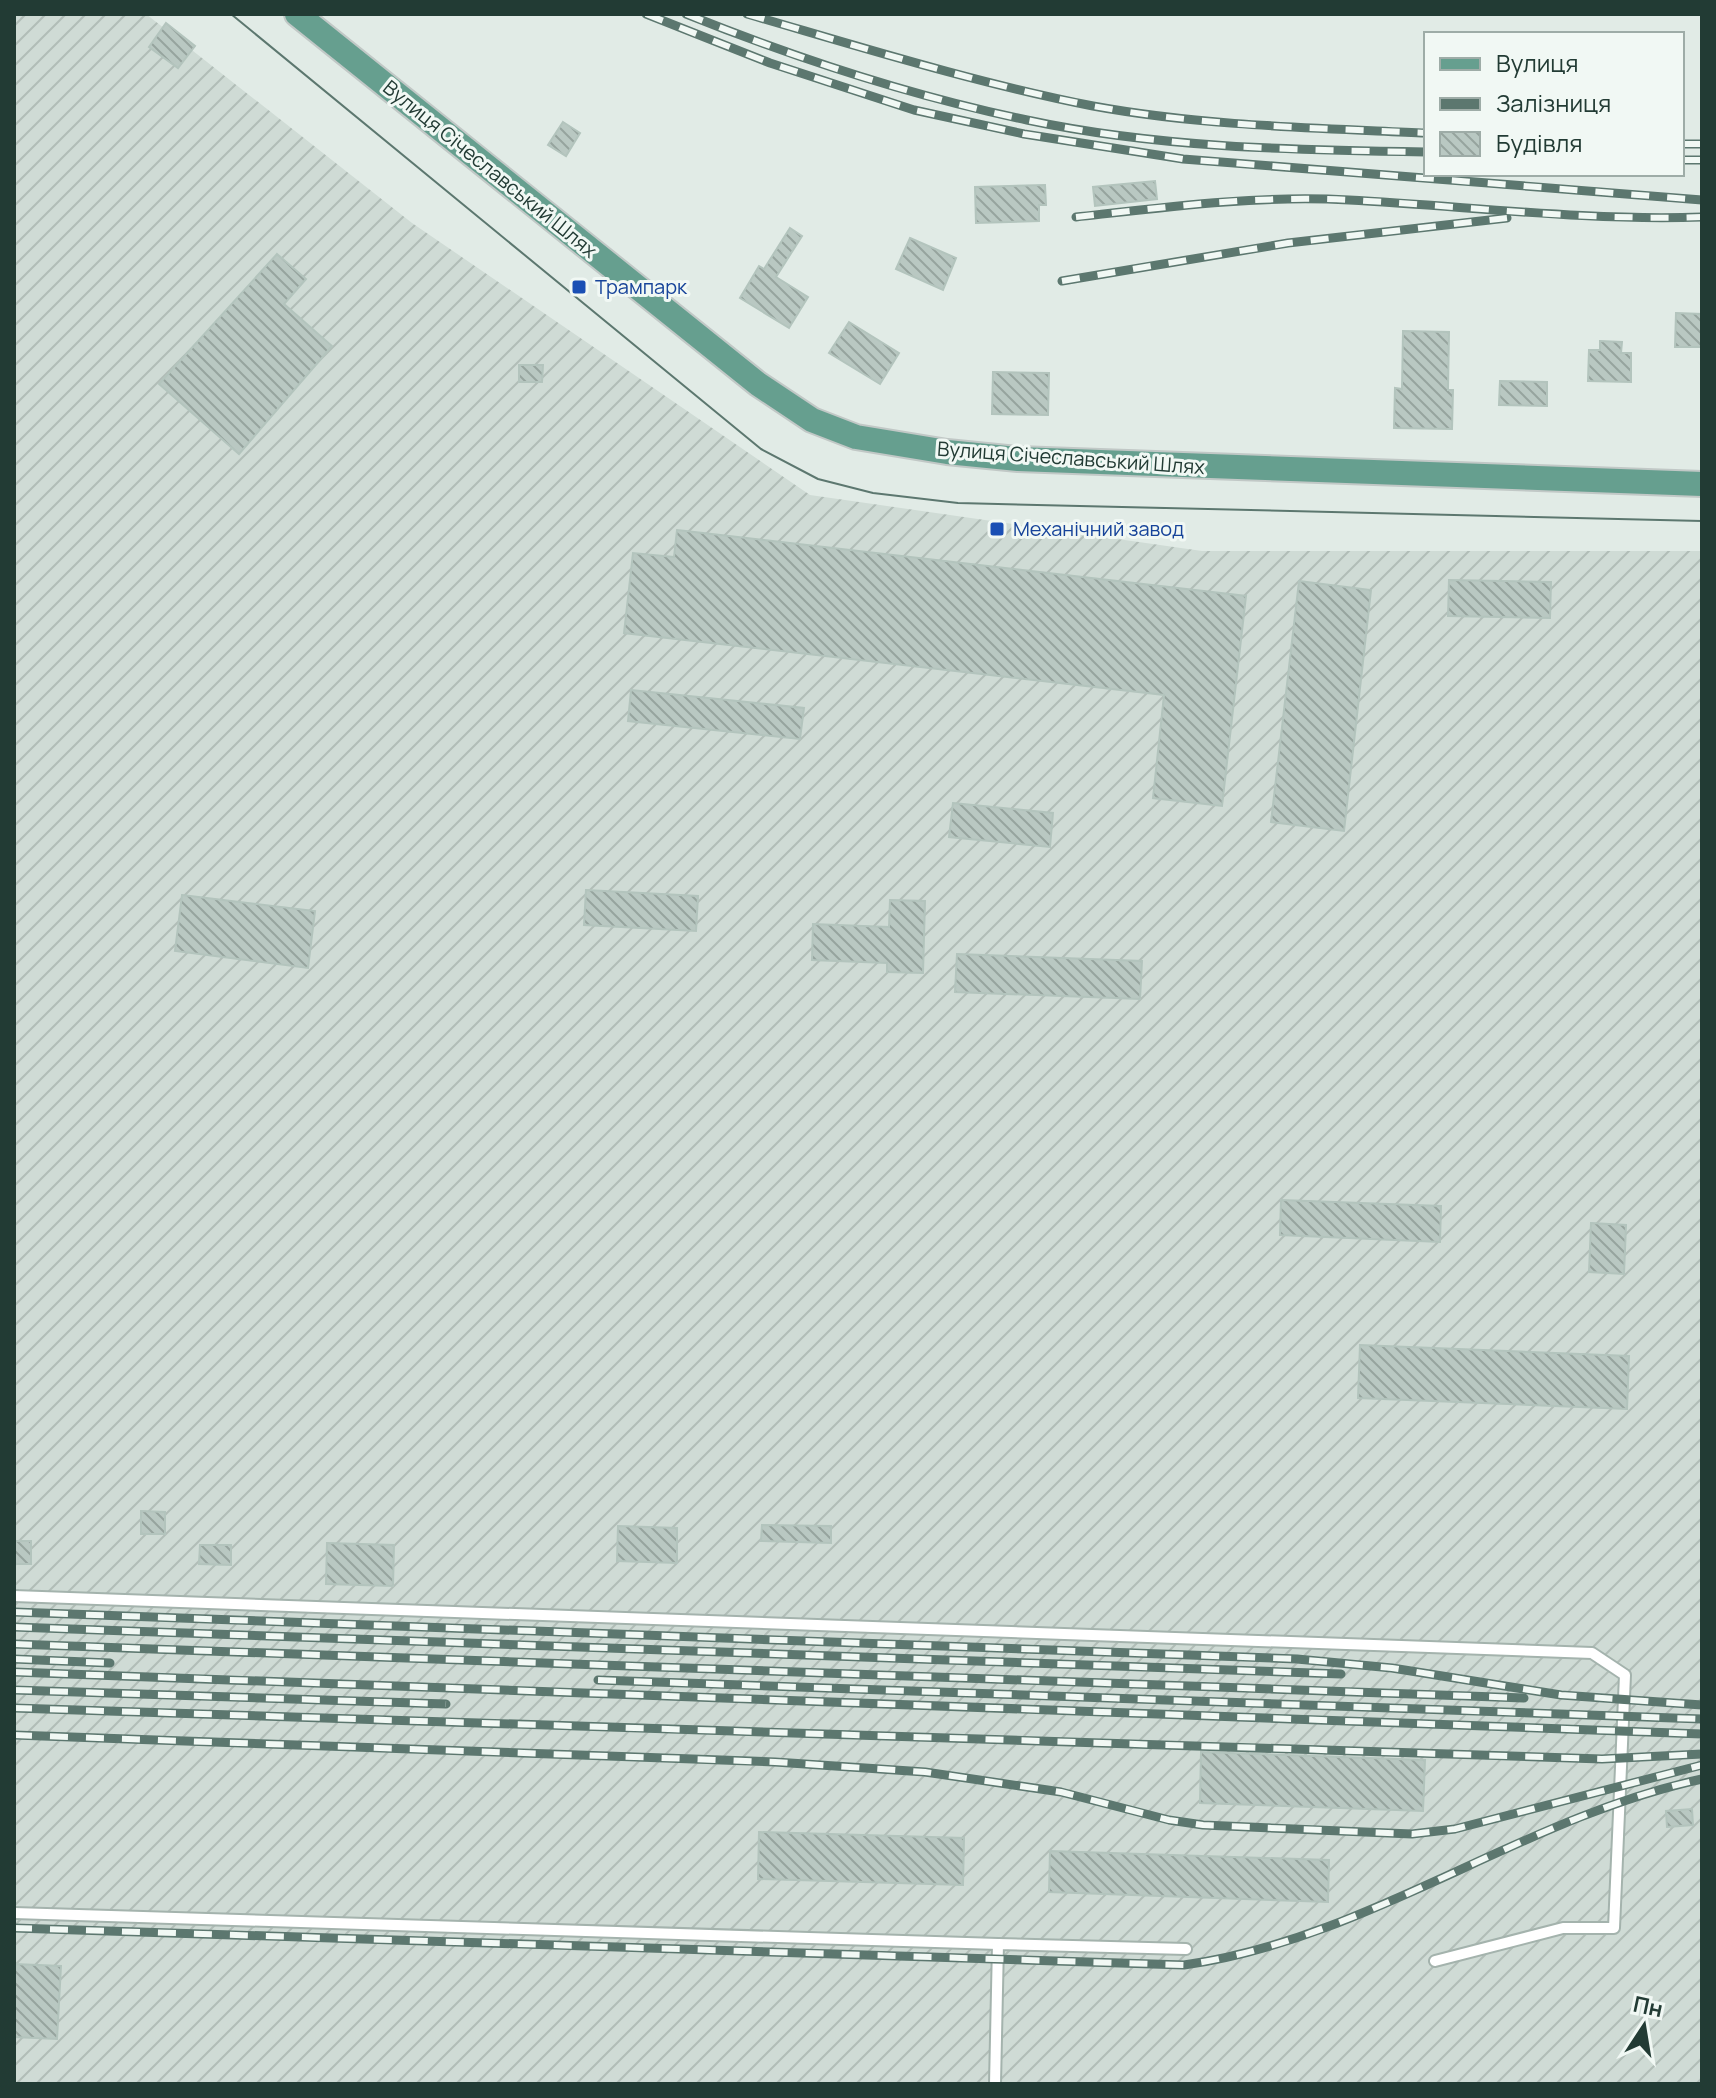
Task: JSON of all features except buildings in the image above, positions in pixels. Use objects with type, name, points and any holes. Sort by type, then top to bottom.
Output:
[{"type":"main road","name":"Вулиця Січеславський Шлях","points":[[297,14],[758,384],[832,430],[947,452],[1018,459],[1702,484]]},
{"type":"lane","points":[[14,1596],[1592,1653],[1625,1675],[1614,1928],[1563,1928],[1435,1961]]},
{"type":"lane","points":[[14,1913],[1186,1949]]},
{"type":"lane","points":[[995,2084],[998,1944]]},
{"type":"shaded area","points":[[14,14],[146,14],[412,223],[810,495],[1202,551],[1702,551],[1702,2084],[14,2084]]},
{"type":"tram line","points":[[231,14],[761,449],[818,479],[873,493],[958,503],[1702,521]]},
{"type":"railway","points":[[646,14],[770,63],[914,110],[1024,134],[1183,159],[1702,200]]},
{"type":"railway","points":[[686,14],[769,46],[897,88],[1027,120],[1176,142],[1424,152]]},
{"type":"railway","points":[[747,14],[962,75],[1093,106],[1217,122],[1424,133]]},
{"type":"railway","points":[[1684,144],[1702,144]]},
{"type":"railway","points":[[1684,160],[1702,160]]},
{"type":"railway","points":[[1076,217],[1281,199],[1570,215],[1702,217]]},
{"type":"railway","points":[[1062,281],[1288,243],[1507,218]]},
{"type":"railway","points":[[14,1612],[1297,1659],[1392,1668],[1561,1695],[1702,1705]]},
{"type":"railway","points":[[14,1627],[1341,1674]]},
{"type":"railway","points":[[14,1644],[1524,1698]]},
{"type":"railway","points":[[14,1659],[110,1663]]},
{"type":"railway","points":[[14,1672],[1702,1734]]},
{"type":"railway","points":[[598,1680],[1702,1719]]},
{"type":"railway","points":[[14,1690],[446,1704]]},
{"type":"railway","points":[[14,1708],[1602,1759],[1702,1754]]},
{"type":"railway","points":[[14,1735],[775,1762],[925,1772],[1061,1792],[1169,1820],[1203,1825],[1412,1834],[1455,1829],[1702,1765]]},
{"type":"railway","points":[[14,1928],[1184,1965],[1252,1951],[1318,1930],[1571,1821],[1635,1797],[1702,1779]]},
{"type":"place","name":"Трампарк","points":[[579,287]]},
{"type":"place","name":"Механічний завод","points":[[997,529]]}]
